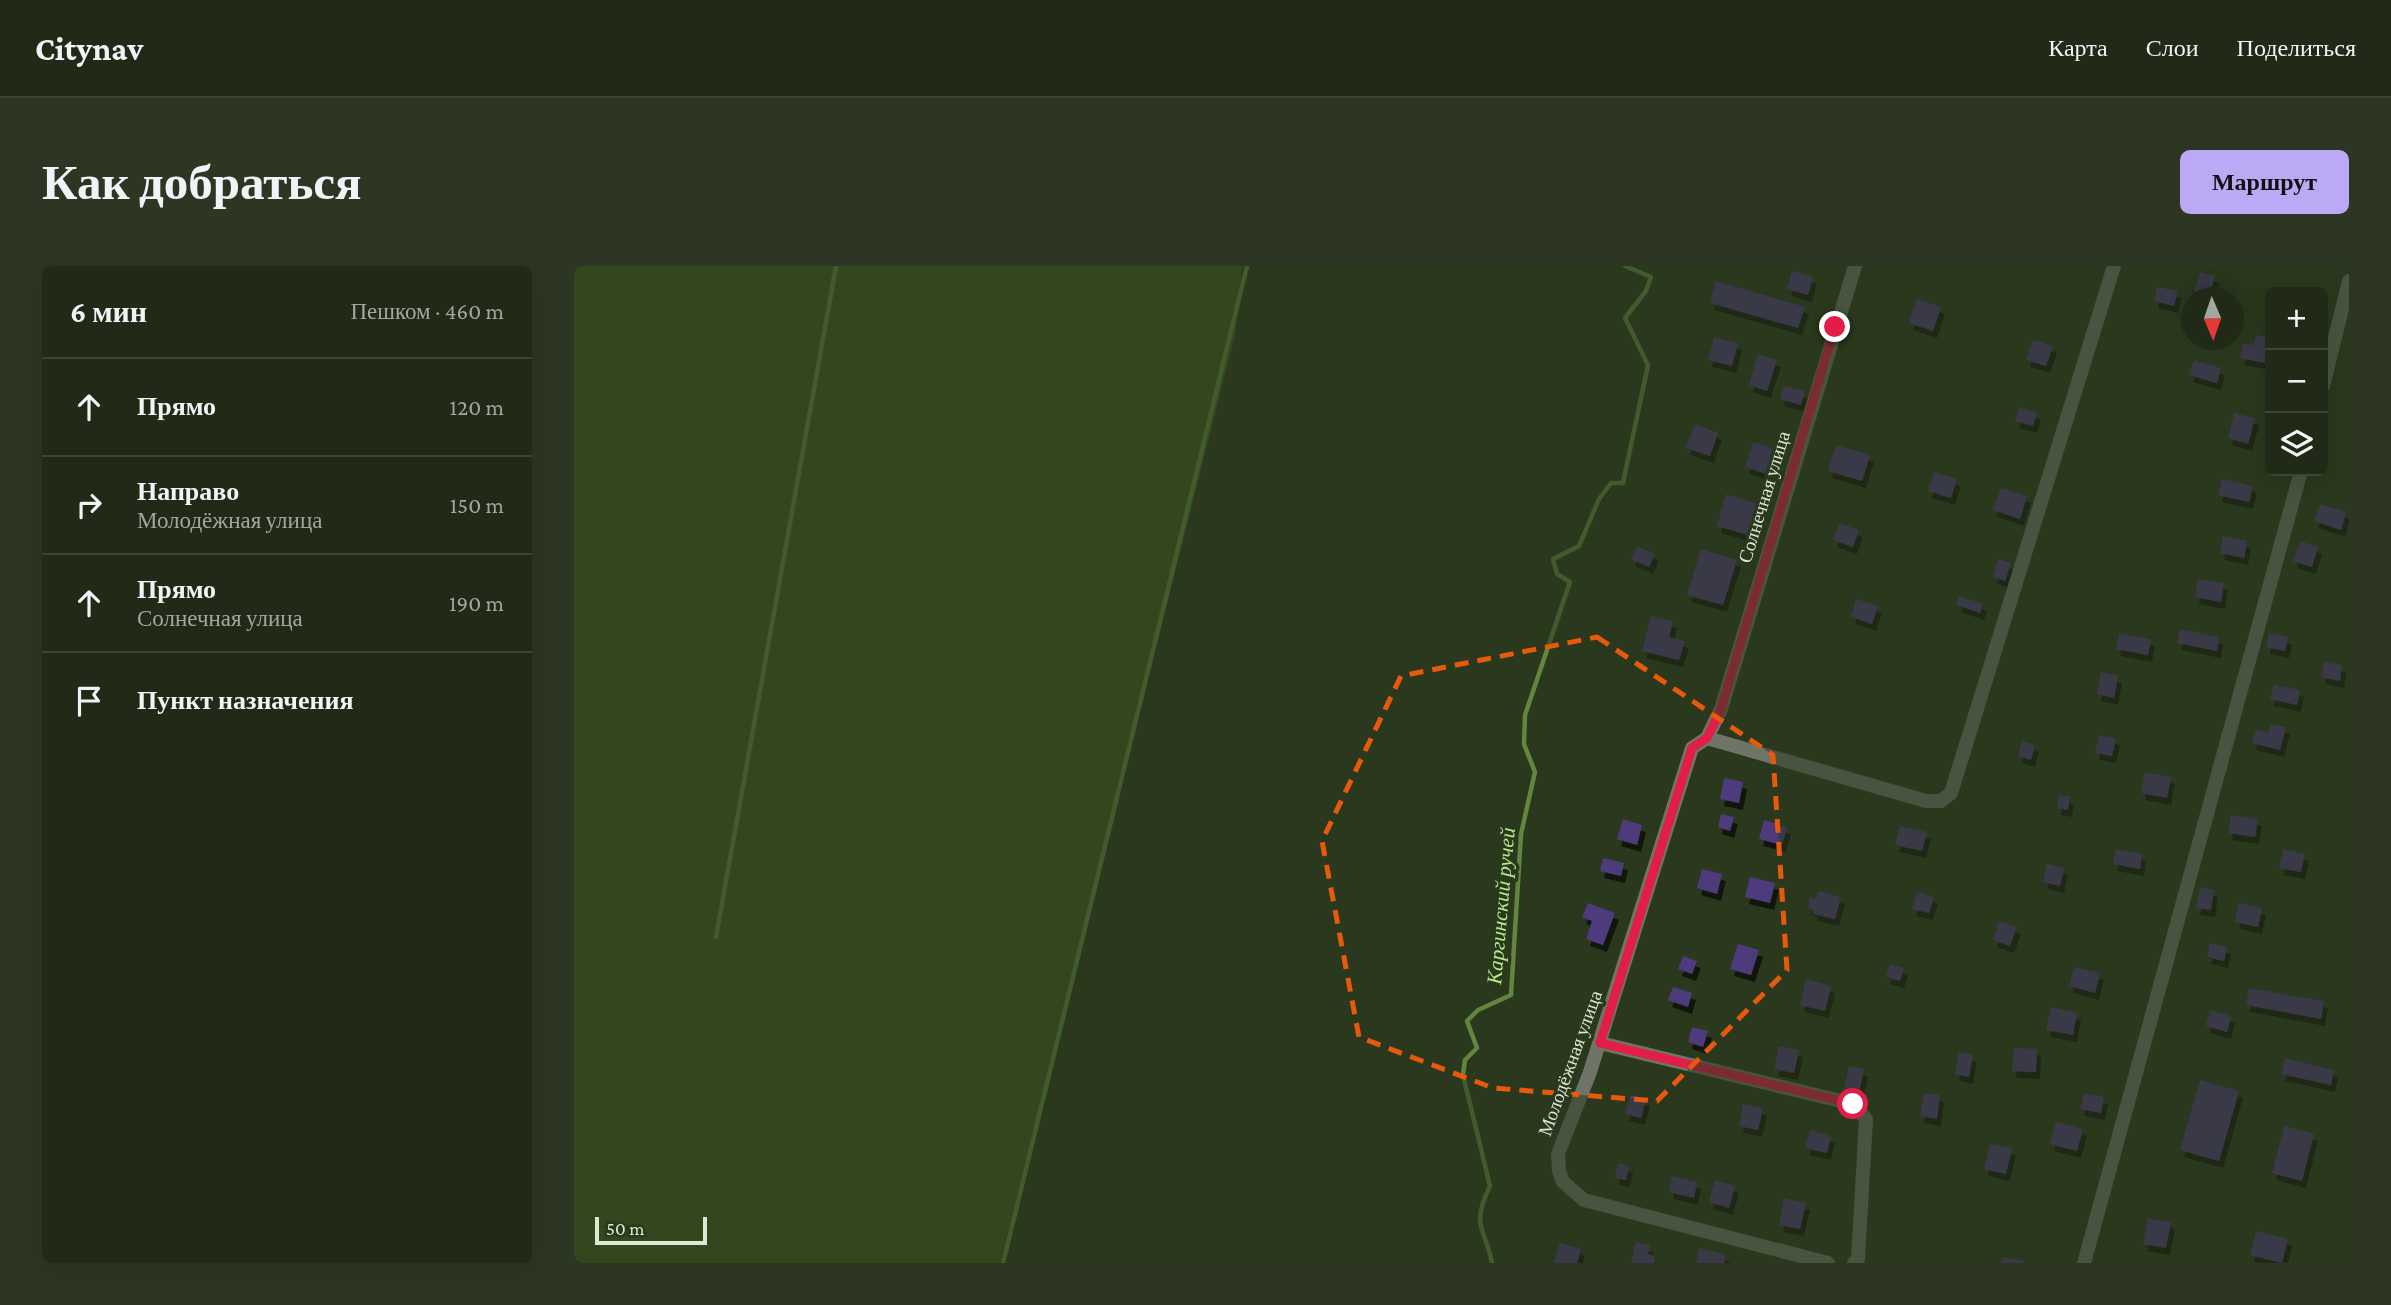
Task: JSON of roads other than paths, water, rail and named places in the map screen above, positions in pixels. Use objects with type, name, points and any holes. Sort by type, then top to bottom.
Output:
[{"type":"street","name":"Солнечная улица","points":[[1707,738],[1721,709],[1854,266]]},
{"type":"street","points":[[1707,738],[1926,801],[1941,801],[1951,793],[2114,266]]},
{"type":"street","points":[[2328,366],[2349,281]]},
{"type":"street","points":[[2084,1263],[2300,476]]},
{"type":"street","name":"Молодёжная улица","points":[[1707,738],[1692,748],[1600,1043],[1558,1154],[1559,1171],[1563,1182],[1584,1200],[1828,1263]]},
{"type":"street","points":[[1600,1043],[1853,1104],[1866,1119],[1858,1259],[1854,1263]]},
{"type":"waterway","points":[[716,937],[836,266]]},
{"type":"waterway","points":[[1003,1263],[1247,266]]},
{"type":"waterway","name":"Каргинский ручей","points":[[1492,1263],[1480,1219],[1490,1186],[1463,1075],[1465,1060],[1477,1048],[1467,1021],[1478,1010],[1511,995],[1521,834],[1535,772],[1524,744],[1525,715],[1570,582],[1557,574],[1553,559],[1579,546],[1599,499],[1611,483],[1623,483],[1648,365],[1625,318],[1646,291],[1651,277],[1625,266]]}]
